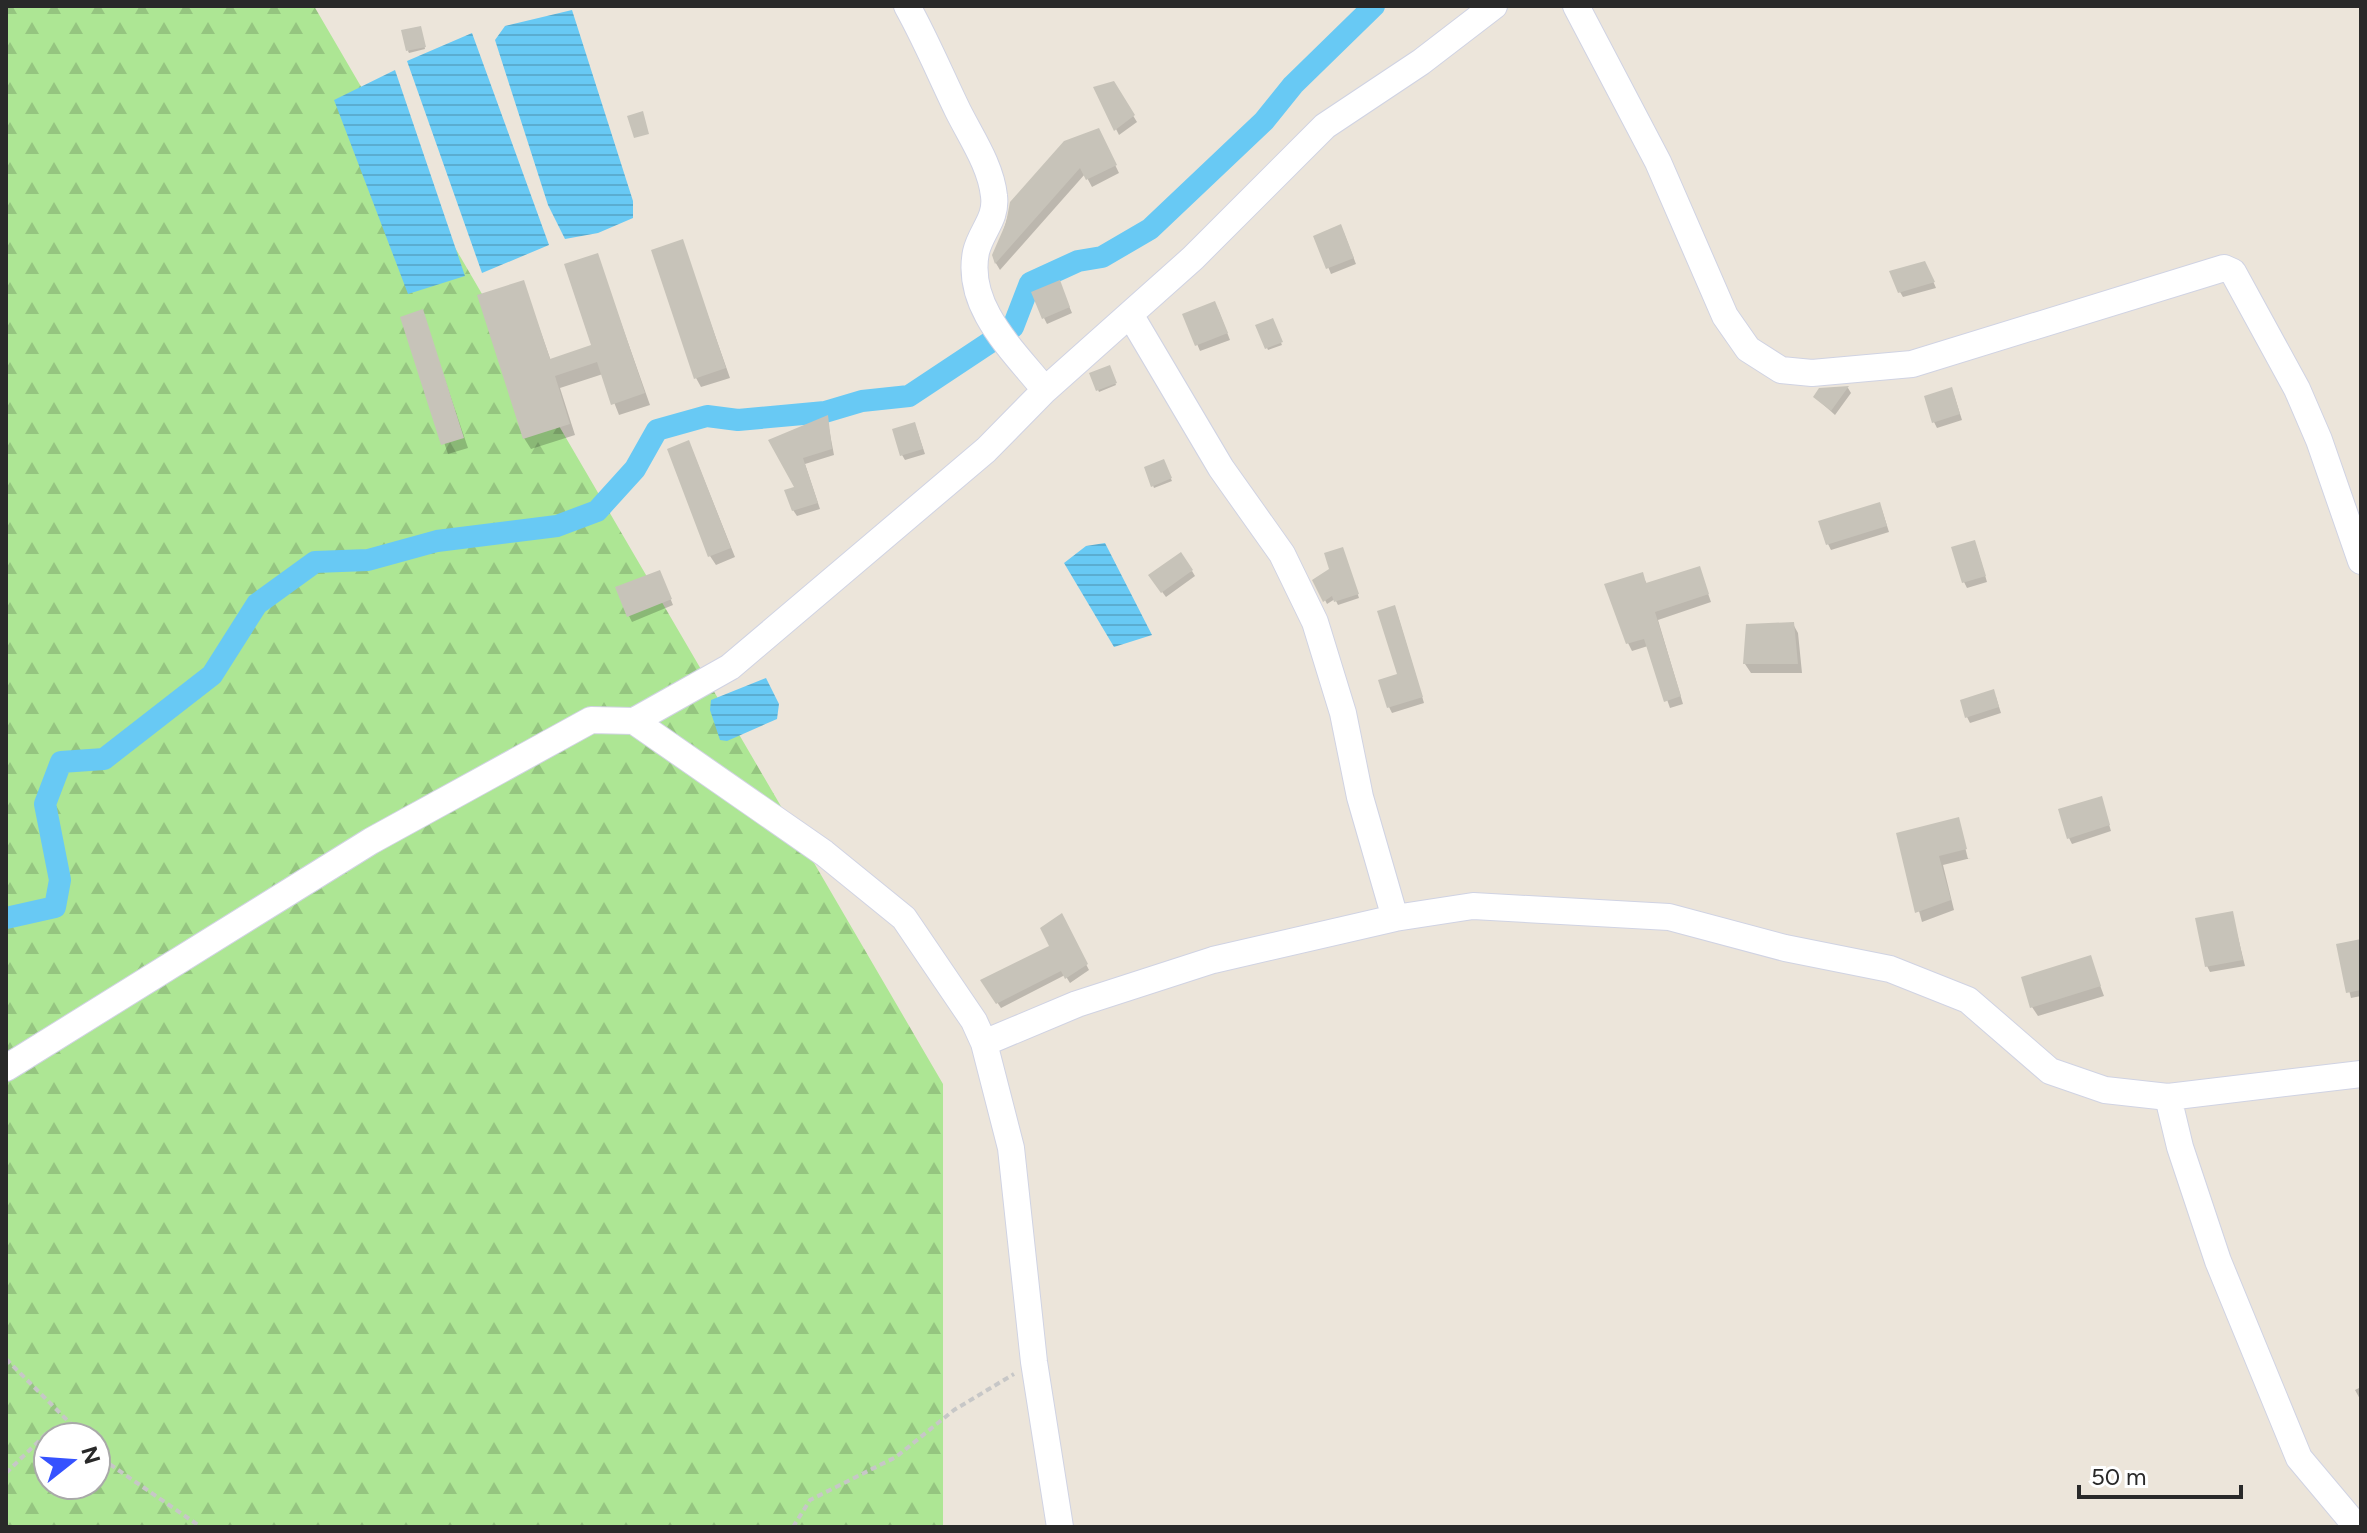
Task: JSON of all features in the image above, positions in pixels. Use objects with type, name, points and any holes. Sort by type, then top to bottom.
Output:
[{"type":"street","points":[[907,6],[985,166],[994,195],[993,221],[979,241],[974,265],[977,286],[991,323],[1045,390]]},
{"type":"street","points":[[6,1068],[412,818],[591,720],[634,721],[730,667],[986,450],[1045,390],[1131,316],[1325,126],[1421,62],[1494,6]]},
{"type":"street","points":[[1576,6],[1658,162],[1725,316],[1748,349],[1781,370],[1812,373],[1912,364],[2224,268],[2233,272],[2297,389],[2319,440],[2361,561]]},
{"type":"street","points":[[1131,316],[1221,468],[1282,554],[1315,622],[1343,713],[1360,797],[1395,918]]},
{"type":"street","points":[[634,721],[824,853],[904,918],[974,1021],[984,1043],[1011,1148],[1034,1362],[1060,1527]]},
{"type":"street","points":[[984,1043],[1077,1004],[1213,960],[1395,918],[1473,906],[1669,917],[1785,948],[1890,969],[1968,1000],[2050,1071],[2105,1090],[2168,1097],[2361,1074]]},
{"type":"street","points":[[2168,1097],[2180,1147],[2218,1261],[2299,1458],[2357,1527]]},
{"type":"path","points":[[6,1359],[68,1421]]},
{"type":"path","points":[[793,1527],[810,1500],[896,1457],[954,1410],[1034,1362]]},
{"type":"path","points":[[6,1473],[32,1448]]},
{"type":"path","points":[[112,1466],[201,1527]]},
{"type":"green space","points":[[6,6],[314,6],[943,1084],[943,1527],[6,1527]]},
{"type":"water","points":[[572,10],[633,201],[633,218],[598,233],[565,239],[548,205],[495,40],[505,26]]},
{"type":"water","points":[[472,33],[549,245],[482,273],[407,61]]},
{"type":"water","points":[[395,70],[465,276],[408,294],[334,100]]},
{"type":"water","points":[[1105,543],[1152,635],[1114,647],[1064,563],[1086,546]]},
{"type":"water","points":[[766,678],[779,704],[777,719],[727,741],[720,740],[710,710],[711,700]]},
{"type":"building","points":[[421,26],[426,47],[406,51],[401,30]]},
{"type":"building","points":[[1114,81],[1135,115],[1114,131],[1093,87]]},
{"type":"building","points":[[643,111],[649,134],[634,138],[627,116]]},
{"type":"building","points":[[1099,128],[1117,165],[1086,180],[1080,168],[995,264],[992,255],[1006,223],[1010,202],[1064,141]]},
{"type":"building","points":[[1341,224],[1354,258],[1326,269],[1313,236]]},
{"type":"building","points":[[683,239],[726,368],[694,379],[651,250]]},
{"type":"building","points":[[598,253],[645,393],[611,405],[597,362],[555,376],[570,424],[523,439],[477,295],[524,280],[550,359],[591,345],[564,264]]},
{"type":"building","points":[[1925,261],[1935,282],[1898,293],[1889,271]]},
{"type":"building","points":[[1060,280],[1070,307],[1042,319],[1031,292]]},
{"type":"building","points":[[1215,301],[1228,333],[1195,346],[1182,314]]},
{"type":"building","points":[[423,309],[464,438],[441,445],[400,317]]},
{"type":"building","points":[[1273,318],[1283,342],[1265,349],[1255,325]]},
{"type":"building","points":[[1110,365],[1117,383],[1096,391],[1089,373]]},
{"type":"building","points":[[1849,386],[1831,411],[1813,397],[1819,388]]},
{"type":"building","points":[[1952,387],[1960,414],[1932,423],[1924,396]]},
{"type":"building","points":[[828,415],[832,449],[803,458],[818,503],[792,511],[784,490],[794,487],[768,440]]},
{"type":"building","points":[[915,422],[923,449],[900,456],[892,429]]},
{"type":"building","points":[[689,440],[731,548],[708,557],[667,449]]},
{"type":"building","points":[[1164,459],[1172,478],[1151,487],[1144,467]]},
{"type":"building","points":[[1880,502],[1887,526],[1826,545],[1818,521]]},
{"type":"building","points":[[1975,540],[1986,576],[1962,583],[1951,547]]},
{"type":"building","points":[[1343,547],[1359,594],[1334,602],[1332,596],[1323,602],[1312,580],[1329,569],[1324,553]]},
{"type":"building","points":[[1181,552],[1193,570],[1161,593],[1148,575]]},
{"type":"building","points":[[1700,566],[1709,594],[1655,612],[1681,696],[1664,702],[1644,639],[1626,644],[1604,584],[1643,572],[1646,583]]},
{"type":"building","points":[[660,570],[672,599],[627,617],[615,587]]},
{"type":"building","points":[[1395,605],[1423,697],[1387,708],[1378,680],[1397,674],[1377,611]]},
{"type":"building","points":[[1794,622],[1798,664],[1743,664],[1746,624]]},
{"type":"building","points":[[1994,689],[1999,707],[1965,718],[1960,700]]},
{"type":"building","points":[[2102,796],[2110,825],[2067,839],[2058,809]]},
{"type":"building","points":[[1959,817],[1967,849],[1939,856],[1951,900],[1915,913],[1896,833]]},
{"type":"building","points":[[2233,911],[2243,960],[2205,967],[2195,918]]},
{"type":"building","points":[[1062,913],[1088,964],[1065,979],[1061,971],[996,1004],[980,980],[1049,946],[1040,928]]},
{"type":"building","points":[[2361,939],[2361,990],[2346,993],[2336,944]]},
{"type":"building","points":[[2091,955],[2101,986],[2030,1008],[2021,977]]},
{"type":"waterway","points":[[6,918],[55,907],[60,880],[45,804],[61,762],[104,759],[212,675],[257,604],[315,562],[368,560],[437,541],[557,526],[597,511],[635,469],[657,430],[707,416],[738,420],[825,412],[862,401],[909,396],[1013,327],[1030,283],[1078,261],[1102,257],[1150,229],[1264,121],[1293,85],[1374,6]]}]
